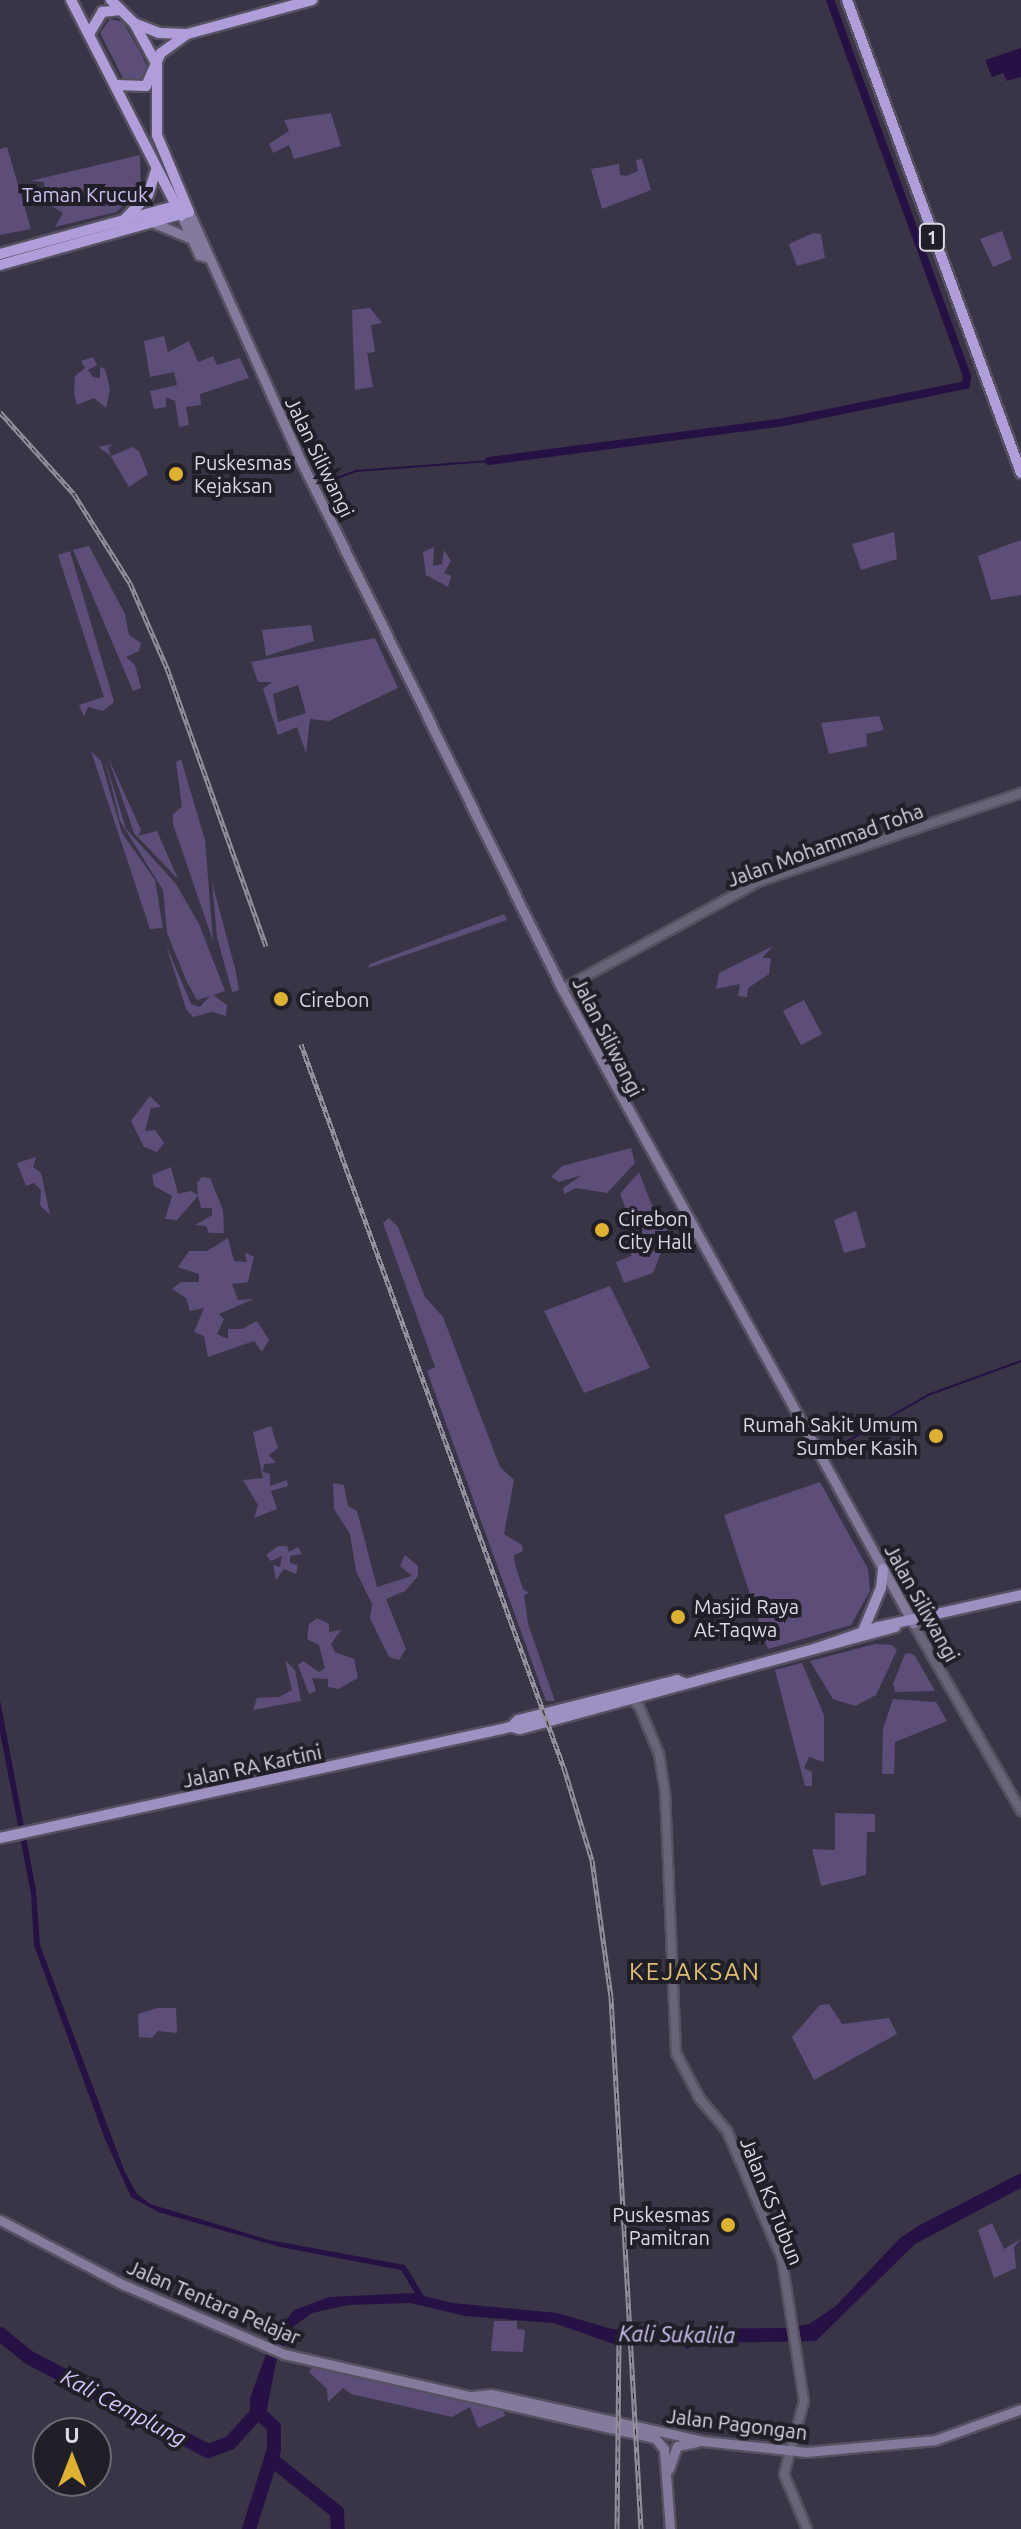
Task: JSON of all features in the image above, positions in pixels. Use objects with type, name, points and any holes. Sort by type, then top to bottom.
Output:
[{"type":"highway","name":"Jalan Siliwangi","points":[[71,0],[157,168],[183,209]]},
{"type":"highway","name":"Jalan Siliwangi","points":[[111,0],[134,23],[157,65],[157,135],[183,209]]},
{"type":"highway","points":[[134,23],[159,33],[187,34],[312,0]]},
{"type":"highway","name":"1","points":[[847,0],[1021,473]]},
{"type":"highway","points":[[89,34],[102,12],[122,10]]},
{"type":"highway","points":[[116,85],[146,86],[161,53],[187,34]]},
{"type":"highway","points":[[121,222],[148,195],[157,168]]},
{"type":"highway","points":[[0,254],[183,209]]},
{"type":"highway","points":[[0,265],[154,223],[183,209]]},
{"type":"main road","name":"Jalan Siliwangi","points":[[183,209],[192,239],[206,257]]},
{"type":"main road","name":"Jalan Siliwangi","points":[[183,209],[562,989],[913,1623]]},
{"type":"main road","points":[[154,223],[192,239]]},
{"type":"main road","points":[[863,1631],[881,1588],[883,1569]]},
{"type":"main road","name":"Jalan RA Kartini","points":[[0,1838],[511,1727],[520,1729],[630,1696],[1021,1595]]},
{"type":"main road","name":"Jalan RA Kartini","points":[[814,1649],[863,1631],[895,1627]]},
{"type":"main road","name":"Jalan Tentara Pelajar","points":[[0,2220],[114,2280],[284,2354],[660,2441],[668,2476]]},
{"type":"main road","name":"Jalan Tentara Pelajar","points":[[472,2396],[491,2394],[635,2427]]},
{"type":"main road","name":"Jalan Pagongan","points":[[635,2427],[703,2441],[789,2451],[935,2440],[1021,2409]]},
{"type":"main road","points":[[670,2529],[668,2476],[677,2446],[703,2441]]},
{"type":"street","name":"Jalan Mohammad Toha","points":[[562,989],[758,882],[1021,793]]},
{"type":"street","name":"Jalan Siliwangi","points":[[913,1623],[1021,1811]]},
{"type":"street","name":"Jalan KS Tubun","points":[[630,1696],[639,1706],[659,1754],[665,1791],[676,2053],[700,2099],[727,2131],[782,2259],[795,2325],[804,2401],[789,2451]]},
{"type":"street","points":[[789,2451],[784,2477],[807,2529]]},
{"type":"green space","points":[[110,19],[123,22],[142,55],[148,69],[140,80],[124,80],[100,33]]},
{"type":"green space","points":[[331,113],[341,146],[294,159],[289,145],[273,153],[269,144],[289,131],[284,120]]},
{"type":"green space","points":[[7,147],[31,229],[0,235],[0,149]]},
{"type":"green space","name":"Taman Krucuk","points":[[140,155],[141,190],[116,212],[55,227],[63,213],[48,204],[44,182],[30,181]]},
{"type":"green space","points":[[642,159],[651,190],[602,209],[591,169],[619,164],[620,175],[626,176],[638,171],[636,160]]},
{"type":"green space","points":[[1002,231],[1012,259],[993,267],[980,239]]},
{"type":"green space","points":[[813,233],[821,234],[825,258],[797,266],[789,244]]},
{"type":"green space","points":[[370,308],[382,323],[371,325],[375,352],[367,353],[373,387],[355,390],[352,310]]},
{"type":"green space","points":[[164,336],[168,352],[189,341],[198,362],[213,356],[217,365],[240,358],[249,378],[200,394],[201,405],[186,407],[189,425],[179,427],[175,401],[166,397],[166,407],[154,409],[150,391],[177,385],[174,372],[150,377],[144,341]]},
{"type":"green space","points":[[93,357],[97,365],[88,370],[93,377],[100,378],[100,367],[105,369],[110,389],[106,408],[94,398],[77,405],[75,376],[85,368],[81,361]]},
{"type":"green space","points":[[113,444],[108,448],[111,456],[133,447],[139,451],[148,474],[129,487],[110,455],[98,447]]},
{"type":"green space","points":[[894,532],[897,559],[861,570],[852,544]]},
{"type":"green space","points":[[1021,540],[1021,595],[991,600],[978,556]]},
{"type":"green space","points":[[89,546],[125,614],[129,635],[141,643],[139,651],[126,657],[135,665],[141,688],[133,691],[73,550]]},
{"type":"green space","points":[[434,547],[433,566],[442,564],[444,550],[451,561],[444,573],[451,576],[448,587],[426,575],[423,552]]},
{"type":"green space","points":[[70,551],[114,702],[103,711],[88,707],[84,717],[79,705],[104,697],[58,555]]},
{"type":"green space","points":[[311,625],[314,641],[266,656],[262,630]]},
{"type":"green space","points":[[375,638],[398,688],[329,721],[310,719],[306,753],[297,727],[278,735],[263,689],[272,682],[258,682],[251,662]],"holes":[[[298,685],[306,713],[278,722],[273,694]]]},
{"type":"green space","points":[[879,716],[884,730],[866,734],[867,746],[829,754],[821,723]]},
{"type":"green space","points":[[91,751],[101,761],[122,833],[155,880],[163,928],[150,929]]},
{"type":"green space","points":[[108,757],[141,830],[138,836],[157,831],[178,879],[134,833]]},
{"type":"green space","points":[[181,759],[205,840],[213,941],[173,824],[173,814],[182,807],[176,762]]},
{"type":"green space","points":[[105,760],[126,829],[176,884],[199,924],[225,991],[213,995],[227,1005],[226,1016],[212,1012],[193,1017],[186,1009],[166,945],[191,1004],[200,1007],[210,996],[197,1000],[187,982],[167,933],[163,890],[120,821]]},
{"type":"green space","points":[[212,882],[236,972],[239,990],[232,992],[217,937]]},
{"type":"green space","points":[[504,914],[507,920],[368,968],[370,964]]},
{"type":"green space","points":[[773,946],[762,958],[771,958],[769,974],[748,988],[747,997],[738,996],[740,984],[716,989],[719,973]]},
{"type":"green space","points":[[804,1000],[822,1034],[801,1045],[783,1011]]},
{"type":"green space","points":[[150,1096],[161,1107],[151,1108],[145,1131],[155,1130],[164,1143],[157,1152],[144,1147],[131,1121]]},
{"type":"green space","points":[[631,1148],[635,1163],[607,1193],[576,1188],[564,1194],[563,1188],[582,1175],[559,1182],[551,1177],[562,1166]]},
{"type":"green space","points":[[36,1157],[33,1167],[41,1173],[50,1215],[40,1205],[41,1190],[34,1183],[26,1186],[17,1163]]},
{"type":"green space","points":[[171,1167],[178,1194],[191,1191],[198,1195],[197,1183],[202,1177],[210,1178],[223,1210],[224,1233],[209,1233],[206,1226],[195,1225],[212,1215],[212,1208],[201,1208],[198,1196],[177,1220],[165,1219],[172,1196],[154,1186],[152,1175]]},
{"type":"green space","points":[[639,1172],[650,1201],[675,1244],[641,1240],[636,1234],[620,1194]]},
{"type":"green space","points":[[856,1211],[866,1247],[844,1253],[834,1220]]},
{"type":"green space","points":[[389,1218],[398,1227],[425,1297],[443,1317],[500,1467],[514,1480],[504,1534],[522,1545],[523,1551],[514,1555],[515,1564],[523,1589],[529,1593],[524,1595],[528,1624],[555,1701],[546,1701],[427,1371],[435,1367],[383,1223]]},
{"type":"green space","points":[[228,1238],[234,1261],[247,1262],[245,1252],[254,1257],[248,1282],[232,1284],[238,1300],[254,1299],[219,1314],[224,1319],[217,1334],[228,1339],[228,1329],[242,1329],[257,1321],[269,1340],[262,1352],[254,1341],[208,1357],[204,1336],[194,1332],[204,1308],[190,1311],[186,1298],[172,1289],[181,1282],[199,1282],[199,1274],[178,1267],[189,1251],[207,1251]]},
{"type":"green space","points":[[632,1247],[661,1252],[653,1273],[624,1283],[616,1262],[631,1256]]},
{"type":"green space","points":[[610,1286],[650,1368],[584,1393],[544,1311]]},
{"type":"green space","points":[[271,1426],[278,1448],[269,1455],[276,1463],[264,1464],[263,1472],[270,1474],[270,1486],[287,1480],[288,1486],[271,1491],[277,1509],[254,1518],[258,1505],[243,1480],[263,1478],[253,1432]]},
{"type":"green space","points":[[820,1482],[868,1569],[870,1591],[851,1625],[768,1649],[724,1515]]},
{"type":"green space","points":[[333,1483],[344,1485],[348,1506],[357,1511],[377,1587],[412,1576],[400,1566],[405,1555],[418,1566],[418,1576],[405,1591],[386,1599],[406,1649],[399,1660],[389,1657],[370,1618],[372,1604],[356,1571],[350,1534],[334,1509]]},
{"type":"green space","points":[[278,1546],[287,1546],[289,1552],[298,1547],[302,1554],[290,1556],[290,1563],[298,1565],[296,1574],[284,1569],[276,1580],[273,1565],[280,1567],[282,1556],[271,1561],[266,1555]]},
{"type":"green space","points":[[317,1618],[329,1624],[329,1632],[341,1630],[331,1644],[335,1652],[354,1659],[358,1678],[338,1689],[328,1687],[328,1679],[312,1678],[316,1691],[309,1694],[298,1665],[303,1661],[319,1672],[325,1668],[319,1645],[307,1639],[309,1624]]},
{"type":"green space","points":[[875,1644],[892,1645],[897,1650],[876,1695],[855,1706],[833,1699],[810,1661]]},
{"type":"green space","points":[[905,1654],[915,1656],[935,1691],[895,1692],[893,1684]]},
{"type":"green space","points":[[285,1660],[295,1670],[301,1701],[253,1710],[257,1698],[279,1697],[292,1690]]},
{"type":"green space","points":[[802,1663],[824,1715],[824,1762],[809,1757],[804,1768],[812,1772],[812,1786],[805,1786],[775,1670]]},
{"type":"green space","points":[[893,1699],[936,1702],[947,1721],[895,1742],[894,1774],[882,1774],[883,1729]]},
{"type":"green space","points":[[835,1813],[875,1814],[875,1832],[867,1832],[866,1875],[821,1886],[812,1849],[835,1850]]},
{"type":"green space","points":[[829,2004],[842,2024],[889,2018],[897,2034],[814,2080],[792,2037],[820,2005]]},
{"type":"green space","points":[[157,2008],[176,2008],[177,2033],[158,2031],[152,2038],[139,2037],[138,2014]]},
{"type":"green space","points":[[992,2223],[1004,2249],[1021,2239],[1014,2247],[1016,2268],[994,2278],[978,2230]]},
{"type":"green space","points":[[494,2321],[517,2321],[517,2329],[525,2330],[523,2352],[491,2351]]},
{"type":"green space","points":[[314,2365],[487,2404],[503,2409],[505,2416],[478,2428],[470,2407],[452,2417],[351,2394],[343,2388],[328,2402],[327,2389],[309,2372]]},
{"type":"water","points":[[1021,48],[1021,77],[1007,81],[1003,73],[992,77],[985,60]]},
{"type":"water","name":"Kali Sukalila","points":[[0,1700],[36,1890],[40,1945],[124,2170],[137,2194],[150,2204],[269,2240],[405,2265],[424,2296],[453,2303],[557,2313],[612,2329],[786,2328],[809,2324],[836,2306],[899,2239],[918,2226],[1021,2173],[1021,2188],[915,2244],[816,2341],[699,2343],[687,2349],[683,2344],[648,2338],[635,2345],[614,2344],[554,2323],[465,2316],[410,2303],[348,2305],[312,2313],[294,2326],[276,2362],[266,2414],[258,2420],[250,2416],[250,2398],[272,2338],[294,2310],[329,2297],[415,2293],[401,2270],[280,2247],[158,2212],[131,2197],[105,2139],[34,1945],[31,1894],[0,1732]]},
{"type":"waterway","points":[[489,461],[784,422],[966,385],[967,376],[830,0]]},
{"type":"waterway","points":[[326,482],[356,471],[489,461]]},
{"type":"waterway","points":[[830,1451],[928,1395],[1021,1361]]},
{"type":"waterway","name":"Kali Cemplung","points":[[0,2334],[28,2357],[208,2451],[230,2443],[258,2412]]},
{"type":"waterway","name":"Kali Cemplung","points":[[249,2529],[274,2449],[274,2427],[258,2412]]},
{"type":"waterway","points":[[271,2459],[337,2512],[338,2529]]},
{"type":"railway","points":[[0,412],[74,494],[130,583],[167,668],[266,946]]},
{"type":"railway","points":[[301,1044],[564,1768],[592,1860],[611,1997],[641,2529]]},
{"type":"railway","points":[[617,2529],[619,2335]]},
{"type":"place","name":"Puskesmas Kejaksan","points":[[176,474]]},
{"type":"place","name":"Cirebon","points":[[281,999]]},
{"type":"place","name":"Cirebon City Hall","points":[[602,1230]]},
{"type":"place","name":"Rumah Sakit Umum Sumber Kasih","points":[[936,1436]]},
{"type":"place","name":"Masjid Raya At-Taqwa","points":[[678,1617]]},
{"type":"place","name":"Puskesmas Pamitran","points":[[728,2225]]},
{"type":"district","name":"KEJAKSAN","points":[[695,1972]]}]
